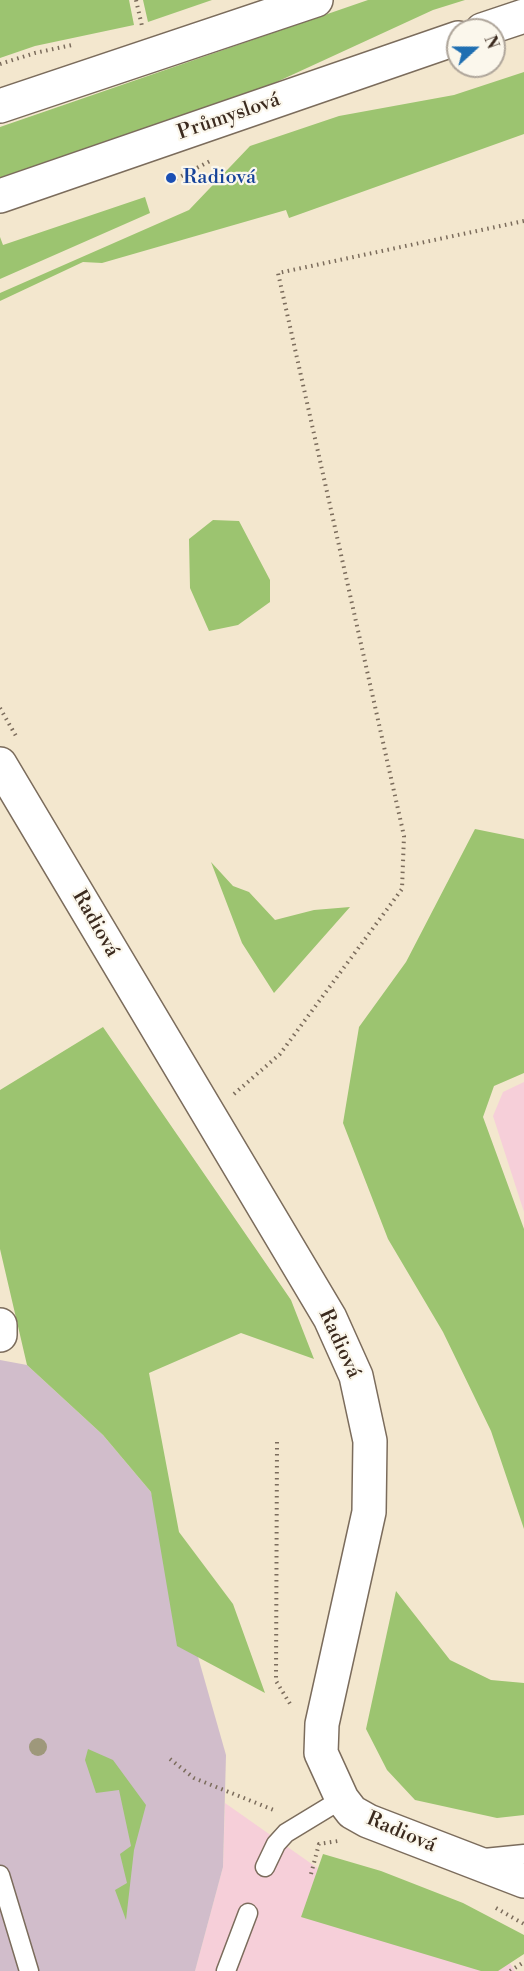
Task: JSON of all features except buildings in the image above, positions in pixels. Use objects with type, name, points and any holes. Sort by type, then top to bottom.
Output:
[{"type":"street","points":[[0,106],[316,0]]},
{"type":"street","points":[[506,22],[524,16]]},
{"type":"street","name":"Průmyslová","points":[[0,196],[446,42]]},
{"type":"street","name":"Radiová","points":[[0,764],[208,1117],[330,1318],[356,1376],[364,1407],[371,1465],[369,1512],[322,1724],[321,1753],[342,1799],[352,1812],[368,1821],[524,1881]]},
{"type":"street","points":[[0,1325],[0,1335]]},
{"type":"lane","points":[[265,1867],[276,1844],[302,1821],[342,1799]]},
{"type":"lane","points":[[463,1859],[524,1854]]},
{"type":"lane","points":[[0,1875],[29,1971]]},
{"type":"lane","points":[[226,1971],[248,1913]]},
{"type":"path","points":[[136,0],[143,30]]},
{"type":"path","points":[[208,1117],[280,1054],[402,889],[404,836],[278,273],[524,221]]},
{"type":"path","points":[[277,1442],[276,1681],[321,1753]]},
{"type":"path","points":[[170,1759],[194,1778],[302,1821]]},
{"type":"path","points":[[510,1971],[524,1962]]},
{"type":"shaded area","points":[[524,1082],[524,1212],[493,1116],[503,1092]]},
{"type":"shaded area","points":[[0,1360],[27,1365],[103,1435],[151,1492],[226,1755],[223,1867],[195,1971],[0,1971]]},
{"type":"shaded area","points":[[225,1803],[373,1907],[501,1949],[515,1971],[195,1971],[223,1867]]},
{"type":"green space","points":[[0,0],[129,0],[134,25],[35,46],[0,58]]},
{"type":"green space","points":[[143,0],[212,0],[148,22]]},
{"type":"green space","points":[[368,0],[465,0],[433,10],[270,85],[0,178],[0,127]]},
{"type":"green space","points":[[524,72],[524,134],[289,218],[286,210],[102,263],[83,262],[0,301],[0,293],[189,210],[250,146],[339,116],[454,95]]},
{"type":"green space","points":[[145,197],[150,213],[0,279],[0,237],[3,245]]},
{"type":"green space","points":[[213,520],[239,521],[270,580],[270,602],[238,625],[209,631],[190,588],[189,539]]},
{"type":"green space","points":[[475,829],[524,839],[524,1073],[494,1086],[483,1117],[524,1229],[524,1529],[491,1431],[443,1332],[388,1239],[343,1123],[359,1027],[406,962]]},
{"type":"green space","points":[[211,862],[233,886],[249,892],[275,920],[314,910],[350,907],[274,993],[242,943]]},
{"type":"green space","points":[[103,1027],[291,1300],[314,1359],[241,1333],[149,1373],[179,1532],[233,1604],[265,1693],[177,1646],[151,1492],[103,1435],[27,1365],[0,1249],[0,1090]]},
{"type":"green space","points":[[396,1591],[450,1660],[491,1680],[524,1683],[524,1815],[497,1818],[415,1800],[387,1770],[366,1729]]},
{"type":"green space","points":[[88,1749],[113,1760],[146,1805],[134,1850],[126,1920],[115,1890],[127,1883],[120,1854],[131,1846],[119,1790],[96,1793],[85,1760]]},
{"type":"green space","points":[[323,1854],[381,1871],[463,1903],[524,1935],[524,1954],[498,1971],[481,1971],[301,1917]]},
{"type":"place","name":"Radiová","points":[[171,178]]}]
